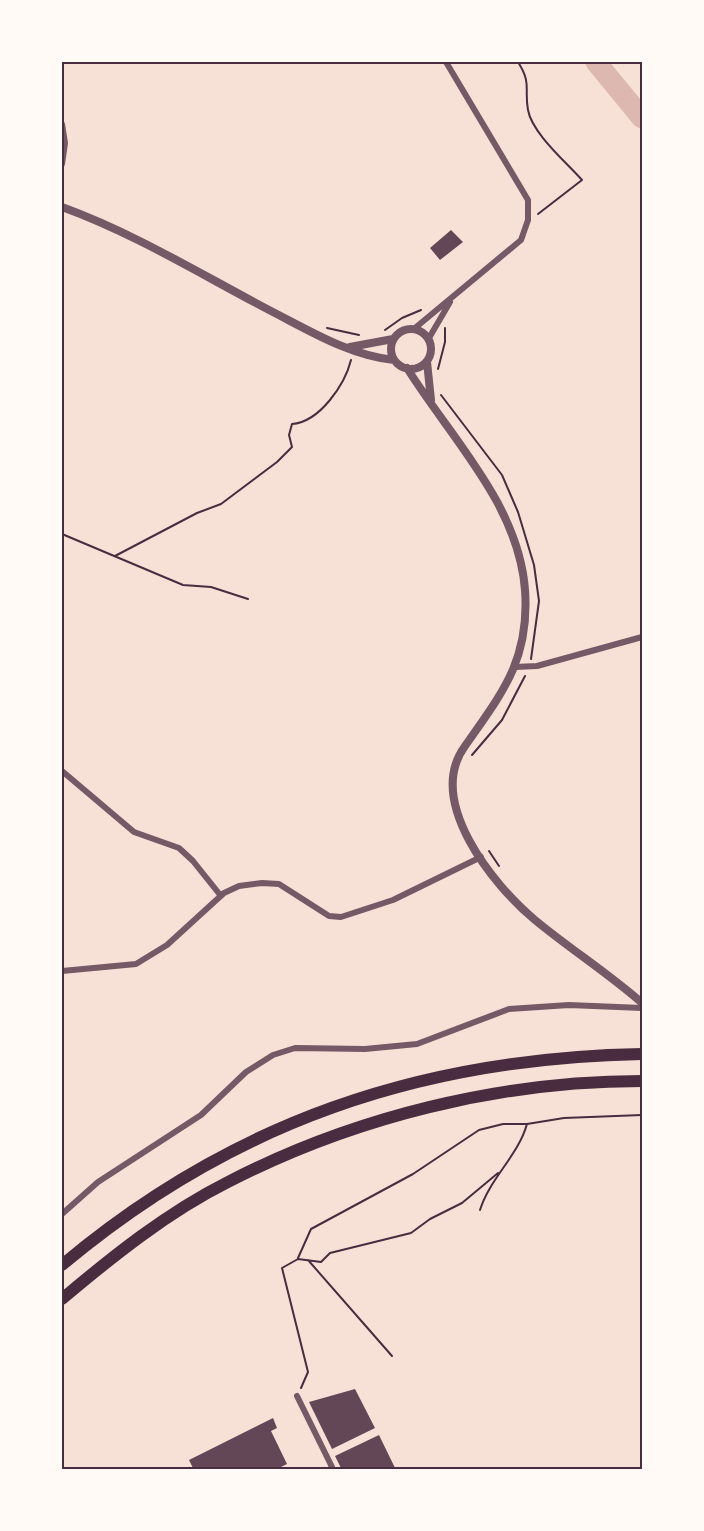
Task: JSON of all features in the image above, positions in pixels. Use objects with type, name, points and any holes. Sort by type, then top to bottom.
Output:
[{"type":"highway","points":[[62,1265],[154,1195],[195,1170],[266,1133],[323,1110],[391,1089],[525,1061],[585,1055],[642,1054]]},
{"type":"highway","points":[[62,1299],[120,1252],[226,1182],[340,1132],[401,1115],[511,1092],[601,1082],[642,1081]]},
{"type":"street","points":[[394,360],[391,347],[393,339],[400,331],[415,328],[521,240],[528,220],[528,200],[446,62]]},
{"type":"street","points":[[62,124],[65,143],[62,164]]},
{"type":"street","points":[[62,207],[119,230],[320,337],[363,354],[394,360],[407,368],[480,475],[504,518],[514,543],[525,590],[523,635],[515,667],[494,707],[464,748],[453,773],[454,805],[461,826],[511,896],[534,919],[614,978],[642,1003]]},
{"type":"street","points":[[429,338],[453,297]]},
{"type":"street","points":[[415,328],[429,338],[432,349],[427,362],[427,384],[432,405]]},
{"type":"street","points":[[351,348],[393,339]]},
{"type":"street","points":[[407,368],[417,368],[427,362]]},
{"type":"street","points":[[515,667],[529,666],[642,637]]},
{"type":"street","points":[[62,771],[134,832],[179,848],[193,861],[221,896]]},
{"type":"street","points":[[62,971],[136,964],[167,945],[221,896],[239,886],[262,883],[279,884],[329,916],[341,917],[393,900],[481,856]]},
{"type":"street","points":[[62,1214],[98,1182],[201,1115],[246,1072],[273,1055],[295,1048],[365,1049],[417,1044],[509,1009],[569,1005],[630,1005],[642,1008]]},
{"type":"street","points":[[297,1396],[332,1467],[329,1470]]},
{"type":"path","points":[[518,62],[527,77],[528,111],[535,129],[582,180],[557,202],[528,220]]},
{"type":"path","points":[[383,331],[402,318],[418,311],[428,310],[434,313]]},
{"type":"path","points":[[437,376],[445,342],[445,328],[440,319]]},
{"type":"path","points":[[318,325],[364,335]]},
{"type":"path","points":[[115,556],[197,513],[221,504],[277,462],[292,447],[289,435],[292,423],[300,423],[332,399],[339,385],[346,379],[351,348]]},
{"type":"path","points":[[441,394],[502,475],[518,512],[534,565],[539,601],[536,636],[529,666],[516,697],[506,714],[470,758]]},
{"type":"path","points":[[62,534],[183,585],[211,587],[248,599]]},
{"type":"path","points":[[486,847],[503,871]]},
{"type":"path","points":[[298,1259],[311,1229],[413,1174],[479,1131],[503,1124],[527,1124],[564,1118],[642,1115]]},
{"type":"path","points":[[480,1210],[486,1191],[524,1136],[527,1124]]},
{"type":"path","points":[[297,1396],[308,1372],[282,1268],[298,1259],[321,1262],[330,1253],[411,1233],[430,1219],[462,1203],[498,1173]]},
{"type":"path","points":[[308,1260],[392,1356]]},
{"type":"building","points":[[451,230],[463,242],[440,260],[430,248]]},
{"type":"building","points":[[355,1389],[375,1428],[332,1449],[309,1402]]},
{"type":"building","points":[[273,1418],[277,1428],[271,1431],[287,1464],[275,1470],[194,1470],[189,1460]]},
{"type":"building","points":[[379,1435],[396,1470],[342,1470],[335,1456]]},
{"type":"waterway","points":[[596,62],[642,118]]}]
